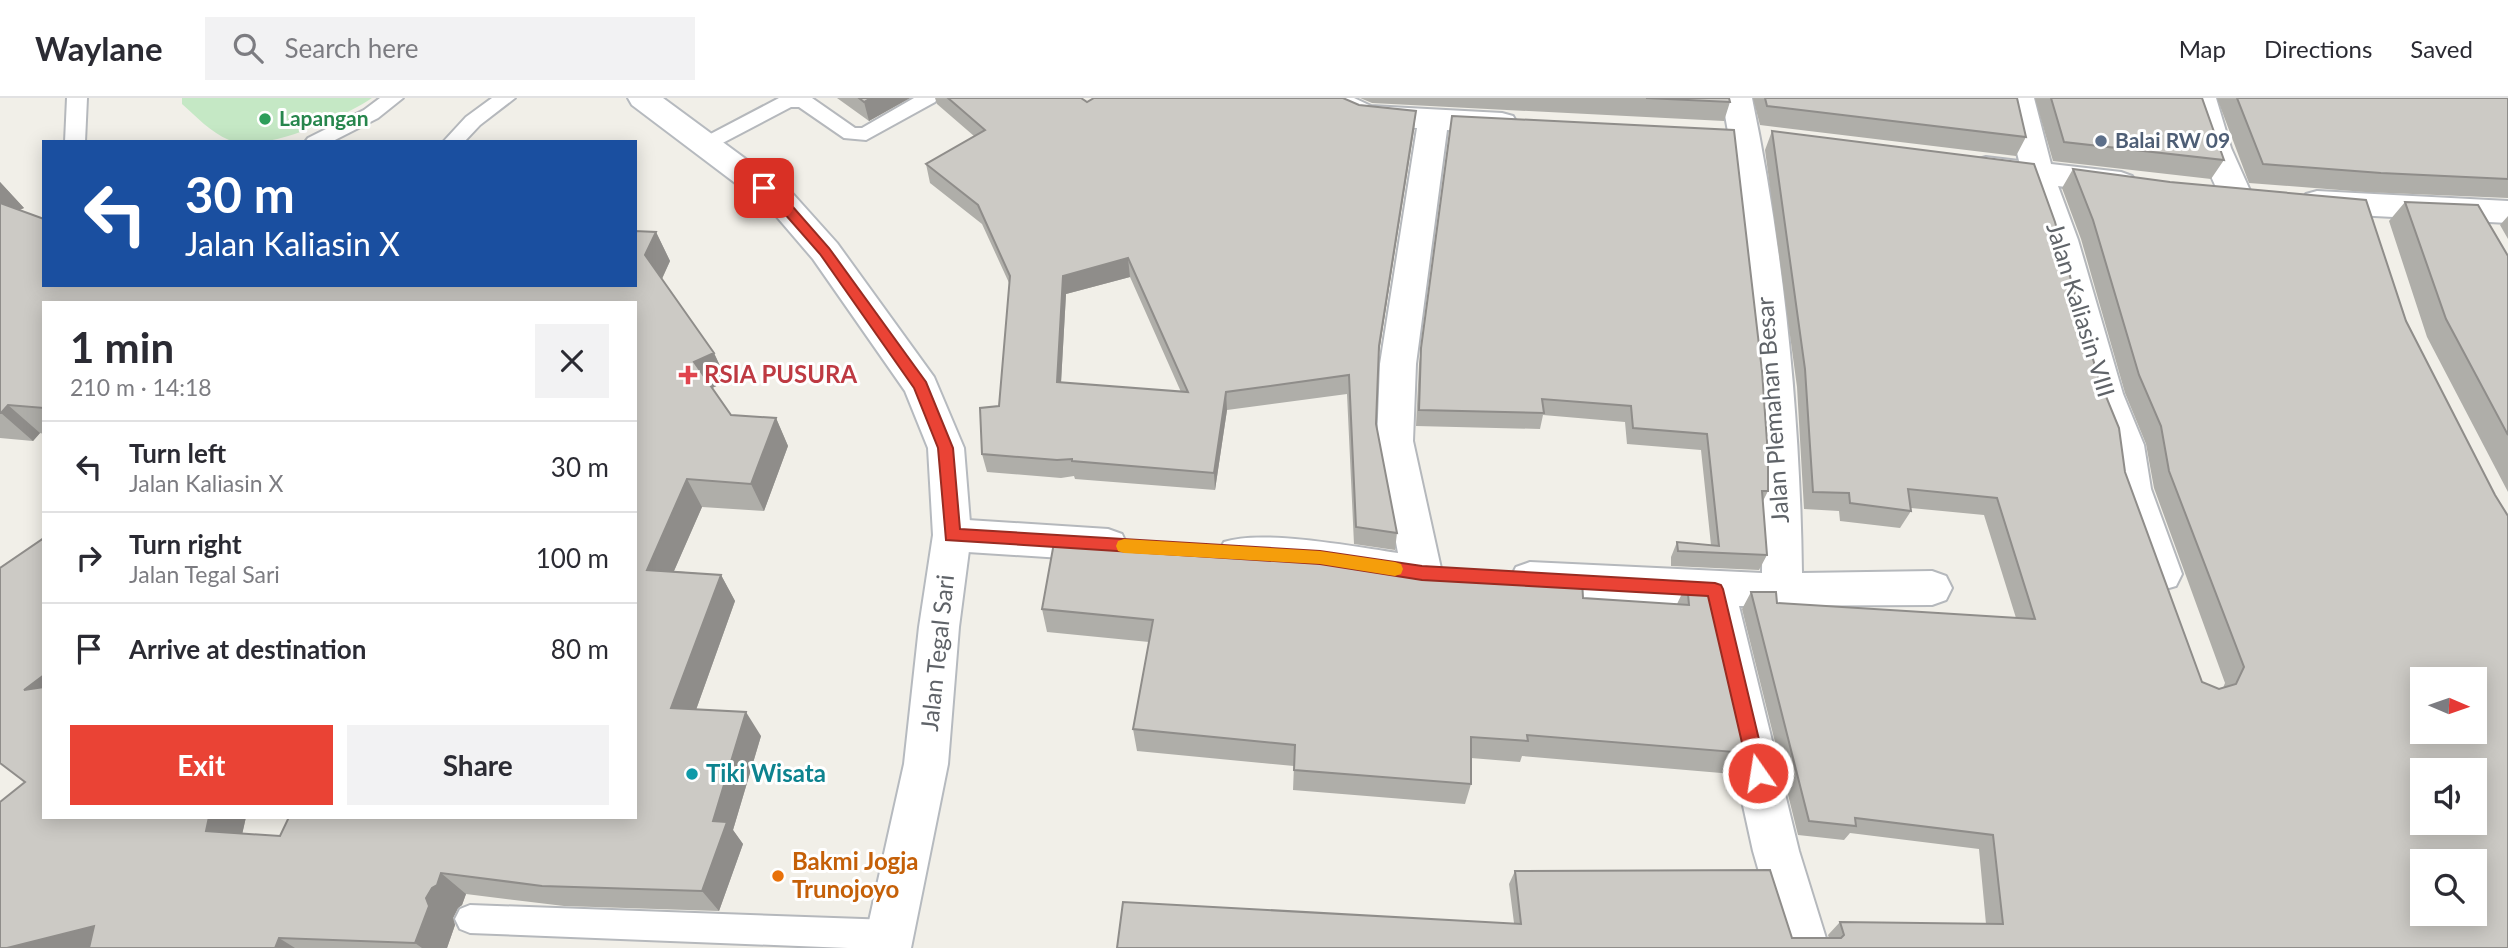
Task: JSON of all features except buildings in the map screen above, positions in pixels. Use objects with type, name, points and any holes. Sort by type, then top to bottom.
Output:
[{"type":"street","name":"Jalan Tegal Sari","points":[[643,98],[782,202],[825,251],[921,386],[946,448],[952,535],[939,627],[926,764],[889,941]]},
{"type":"street","points":[[1322,98],[1370,116],[1526,124]]},
{"type":"street","name":"Jalan Plemahan Besar","points":[[1737,98],[1776,387],[1782,472],[1782,590]]},
{"type":"street","name":"Jalan Kaliasin VIII","points":[[2019,98],[2038,174],[2062,240],[2105,394],[2126,445],[2132,489],[2171,601]]},
{"type":"street","points":[[2201,98],[2216,148],[2248,196],[2365,206],[2508,212]]},
{"type":"street","points":[[1422,573],[1395,441],[1398,364],[1433,120]]},
{"type":"street","points":[[1957,163],[2144,185]]},
{"type":"street","points":[[2365,206],[2377,239]]},
{"type":"street","points":[[2473,212],[2490,242]]},
{"type":"street","points":[[952,535],[1145,547]]},
{"type":"street","points":[[1199,550],[1320,558],[1422,573],[1477,576],[1719,604],[1782,590],[1932,587]]},
{"type":"street","points":[[1719,604],[1776,851],[1805,948]]},
{"type":"lane","points":[[75,140],[77,98]]},
{"type":"lane","points":[[320,140],[371,114],[393,98]]},
{"type":"lane","points":[[455,140],[473,121],[505,98]]},
{"type":"lane","points":[[706,144],[788,101],[803,101],[851,134],[866,134],[928,98]]},
{"type":"lane","points":[[470,919],[889,941]]},
{"type":"green space","name":"Lapangan","points":[[182,98],[372,98],[323,123],[271,140],[229,140],[210,129],[182,104]]},
{"type":"slow traffic","points":[[1124,546],[1320,558],[1395,569]]},
{"type":"place","name":"Lapangan","points":[[265,119]]},
{"type":"place","name":"Balai RW 09","points":[[2101,141]]},
{"type":"place","name":"RSIA PUSURA","points":[[688,375]]},
{"type":"place","name":"Tiki Wisata","points":[[692,774]]},
{"type":"place","name":"Bakmi Jogja Trunojoyo","points":[[778,876]]},
{"type":"route","points":[[764,188],[782,202],[825,251],[921,386],[946,448],[952,535],[1320,558],[1422,573],[1715,589],[1758,773]]}]
